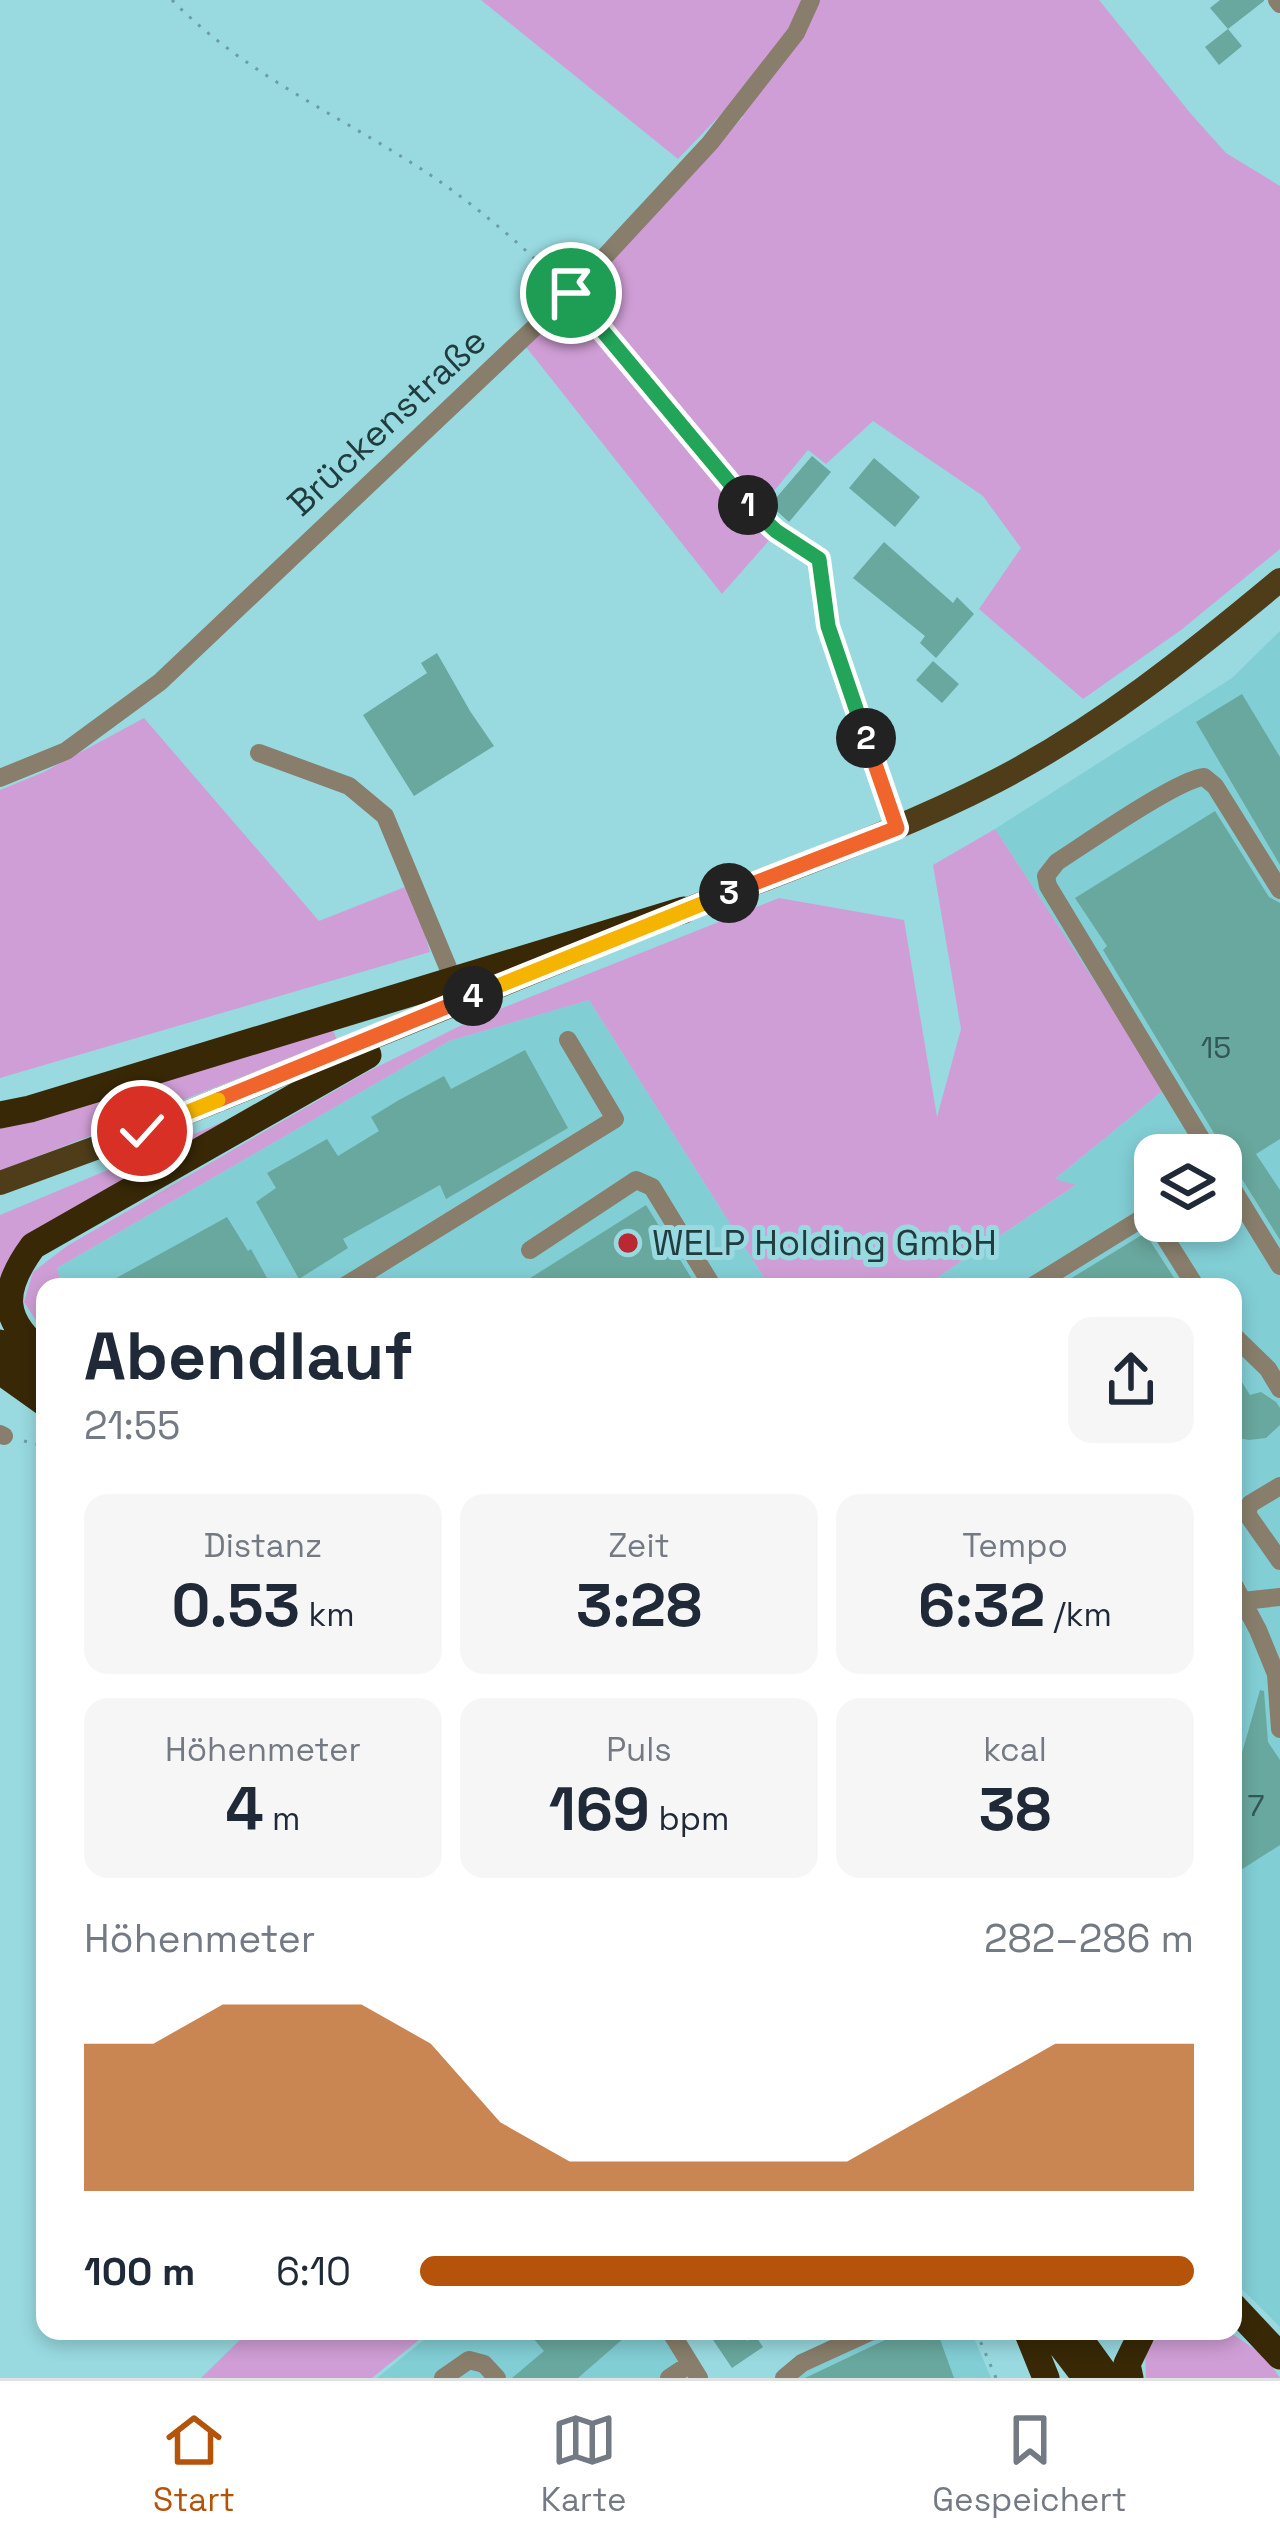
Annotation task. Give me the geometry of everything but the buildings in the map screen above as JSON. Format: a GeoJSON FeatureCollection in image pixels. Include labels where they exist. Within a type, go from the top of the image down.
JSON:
{"type":"FeatureCollection","features":[{"type":"Feature","properties":{"kind":"highway"},"geometry":{"type":"LineString","coordinates":[[0,1115],[684,910]]}},
{"type":"Feature","properties":{"kind":"highway"},"geometry":{"type":"LineString","coordinates":[[36,1348],[11,1319],[6,1292],[16,1266],[33,1246],[368,1055]]}},
{"type":"Feature","properties":{"kind":"highway"},"geometry":{"type":"LineString","coordinates":[[0,1343],[36,1369]]}},
{"type":"Feature","properties":{"kind":"highway"},"geometry":{"type":"LineString","coordinates":[[0,1371],[36,1398]]}},
{"type":"Feature","properties":{"kind":"highway"},"geometry":{"type":"LineString","coordinates":[[0,1390],[36,1402]]}},
{"type":"Feature","properties":{"kind":"highway"},"geometry":{"type":"LineString","coordinates":[[1245,2323],[1280,2356]]}},
{"type":"Feature","properties":{"kind":"highway"},"geometry":{"type":"LineString","coordinates":[[1031,2340],[1046,2378]]}},
{"type":"Feature","properties":{"kind":"highway"},"geometry":{"type":"LineString","coordinates":[[1057,2340],[1086,2378]]}},
{"type":"Feature","properties":{"kind":"highway"},"geometry":{"type":"LineString","coordinates":[[1081,2340],[1108,2378]]}},
{"type":"Feature","properties":{"kind":"highway"},"geometry":{"type":"LineString","coordinates":[[1130,2378],[1127,2364],[1139,2340]]}},
{"type":"Feature","properties":{"kind":"main road"},"geometry":{"type":"LineString","coordinates":[[0,1183],[142,1131],[897,828],[998,780],[1095,724],[1184,661],[1280,580]]}},
{"type":"Feature","properties":{"kind":"main road"},"geometry":{"type":"LineString","coordinates":[[0,1196],[368,1055],[684,910]]}},
{"type":"Feature","properties":{"kind":"street","name":"Brückenstraße"},"geometry":{"type":"LineString","coordinates":[[0,778],[66,751],[160,682],[571,293],[710,143],[796,33],[811,0]]}},
{"type":"Feature","properties":{"kind":"street"},"geometry":{"type":"LineString","coordinates":[[571,293],[739,496],[776,531],[819,559],[828,626],[897,828]]}},
{"type":"Feature","properties":{"kind":"street"},"geometry":{"type":"LineString","coordinates":[[260,753],[349,786],[385,816],[454,982]]}},
{"type":"Feature","properties":{"kind":"street"},"geometry":{"type":"LineString","coordinates":[[1198,1134],[1046,876],[1057,862],[1165,794],[1204,777],[1215,786],[1280,890]]}},
{"type":"Feature","properties":{"kind":"street"},"geometry":{"type":"LineString","coordinates":[[358,1278],[615,1119],[568,1040]]}},
{"type":"Feature","properties":{"kind":"street"},"geometry":{"type":"LineString","coordinates":[[530,1250],[636,1180],[652,1187],[708,1278]]}},
{"type":"Feature","properties":{"kind":"street"},"geometry":{"type":"LineString","coordinates":[[1242,1204],[1280,1266]]}},
{"type":"Feature","properties":{"kind":"street"},"geometry":{"type":"LineString","coordinates":[[1046,1278],[1141,1219],[1157,1225],[1190,1278]]}},
{"type":"Feature","properties":{"kind":"street"},"geometry":{"type":"LineString","coordinates":[[1242,1344],[1280,1388]]}},
{"type":"Feature","properties":{"kind":"street"},"geometry":{"type":"LineString","coordinates":[[1242,1509],[1280,1486]]}},
{"type":"Feature","properties":{"kind":"street"},"geometry":{"type":"LineString","coordinates":[[1242,1511],[1280,1561]]}},
{"type":"Feature","properties":{"kind":"street"},"geometry":{"type":"LineString","coordinates":[[1242,1596],[1280,1597]]}},
{"type":"Feature","properties":{"kind":"street"},"geometry":{"type":"LineString","coordinates":[[1242,1608],[1276,1674],[1280,1729]]}},
{"type":"Feature","properties":{"kind":"street"},"geometry":{"type":"LineString","coordinates":[[669,2378],[694,2371],[675,2340]]}},
{"type":"Feature","properties":{"kind":"street"},"geometry":{"type":"LineString","coordinates":[[784,2378],[802,2363],[852,2340]]}},
{"type":"Feature","properties":{"kind":"street"},"geometry":{"type":"LineString","coordinates":[[443,2378],[470,2360],[484,2365],[497,2378]]}},
{"type":"Feature","properties":{"kind":"path"},"geometry":{"type":"LineString","coordinates":[[172,0],[222,45],[412,163],[500,225],[571,293]]}},
{"type":"Feature","properties":{"kind":"path"},"geometry":{"type":"LineString","coordinates":[[2,1435],[36,1444]]}},
{"type":"Feature","properties":{"kind":"path"},"geometry":{"type":"LineString","coordinates":[[980,2340],[996,2378]]}},
{"type":"Feature","properties":{"kind":"shaded area"},"geometry":{"type":"Polygon","coordinates":[[[481,0],[1099,0],[1226,153],[1280,186],[1280,549],[1181,630],[1083,699],[979,609],[1021,548],[983,496],[873,421],[826,464],[808,450],[759,509],[585,299],[588,285],[743,117],[728,107],[678,159],[481,0]]]}},
{"type":"Feature","properties":{"kind":"shaded area"},"geometry":{"type":"Polygon","coordinates":[[[564,310],[580,313],[773,536],[722,594],[526,347],[564,310]]]}},
{"type":"Feature","properties":{"kind":"shaded area"},"geometry":{"type":"Polygon","coordinates":[[[1280,631],[1280,2327],[1242,2289],[1242,1278],[937,1278],[1075,1186],[1054,1180],[1165,1089],[995,829],[1232,678],[1280,631]]]}},
{"type":"Feature","properties":{"kind":"shaded area"},"geometry":{"type":"Polygon","coordinates":[[[144,718],[319,921],[410,885],[430,952],[0,1078],[0,790],[144,718]]]}},
{"type":"Feature","properties":{"kind":"shaded area"},"geometry":{"type":"Polygon","coordinates":[[[995,829],[1165,1089],[1055,1179],[1076,1185],[936,1278],[764,1278],[589,1000],[449,1041],[57,1268],[60,1278],[36,1278],[36,1320],[24,1302],[33,1272],[67,1246],[367,1072],[472,1020],[779,898],[904,920],[937,1117],[961,1029],[933,865],[995,829]]]}},
{"type":"Feature","properties":{"kind":"shaded area"},"geometry":{"type":"Polygon","coordinates":[[[589,1000],[764,1278],[60,1278],[57,1268],[449,1041],[589,1000]]]}},
{"type":"Feature","properties":{"kind":"shaded area"},"geometry":{"type":"Polygon","coordinates":[[[332,1028],[337,1040],[0,1171],[0,1126],[332,1028]]]}},
{"type":"Feature","properties":{"kind":"shaded area"},"geometry":{"type":"Polygon","coordinates":[[[256,1108],[13,1254],[0,1279],[0,1215],[256,1108]]]}},
{"type":"Feature","properties":{"kind":"shaded area"},"geometry":{"type":"Polygon","coordinates":[[[240,2340],[419,2340],[372,2378],[201,2378],[240,2340]]]}},
{"type":"Feature","properties":{"kind":"shaded area"},"geometry":{"type":"Polygon","coordinates":[[[424,2340],[676,2340],[699,2378],[377,2378],[424,2340]]]}},
{"type":"Feature","properties":{"kind":"shaded area"},"geometry":{"type":"Polygon","coordinates":[[[829,2340],[975,2340],[991,2378],[776,2378],[829,2340]]]}},
{"type":"Feature","properties":{"kind":"shaded area"},"geometry":{"type":"Polygon","coordinates":[[[1155,2340],[1241,2340],[1265,2356],[1280,2378],[1146,2378],[1145,2348],[1155,2340]]]}},
{"type":"Feature","properties":{"kind":"place","name":"WELP Holding GmbH"},"geometry":{"type":"Point","coordinates":[628,1243]}},
{"type":"Feature","properties":{"kind":"route"},"geometry":{"type":"LineString","coordinates":[[142,1131],[897,828],[828,626],[819,559],[776,531],[739,496],[571,293]]}}]}
